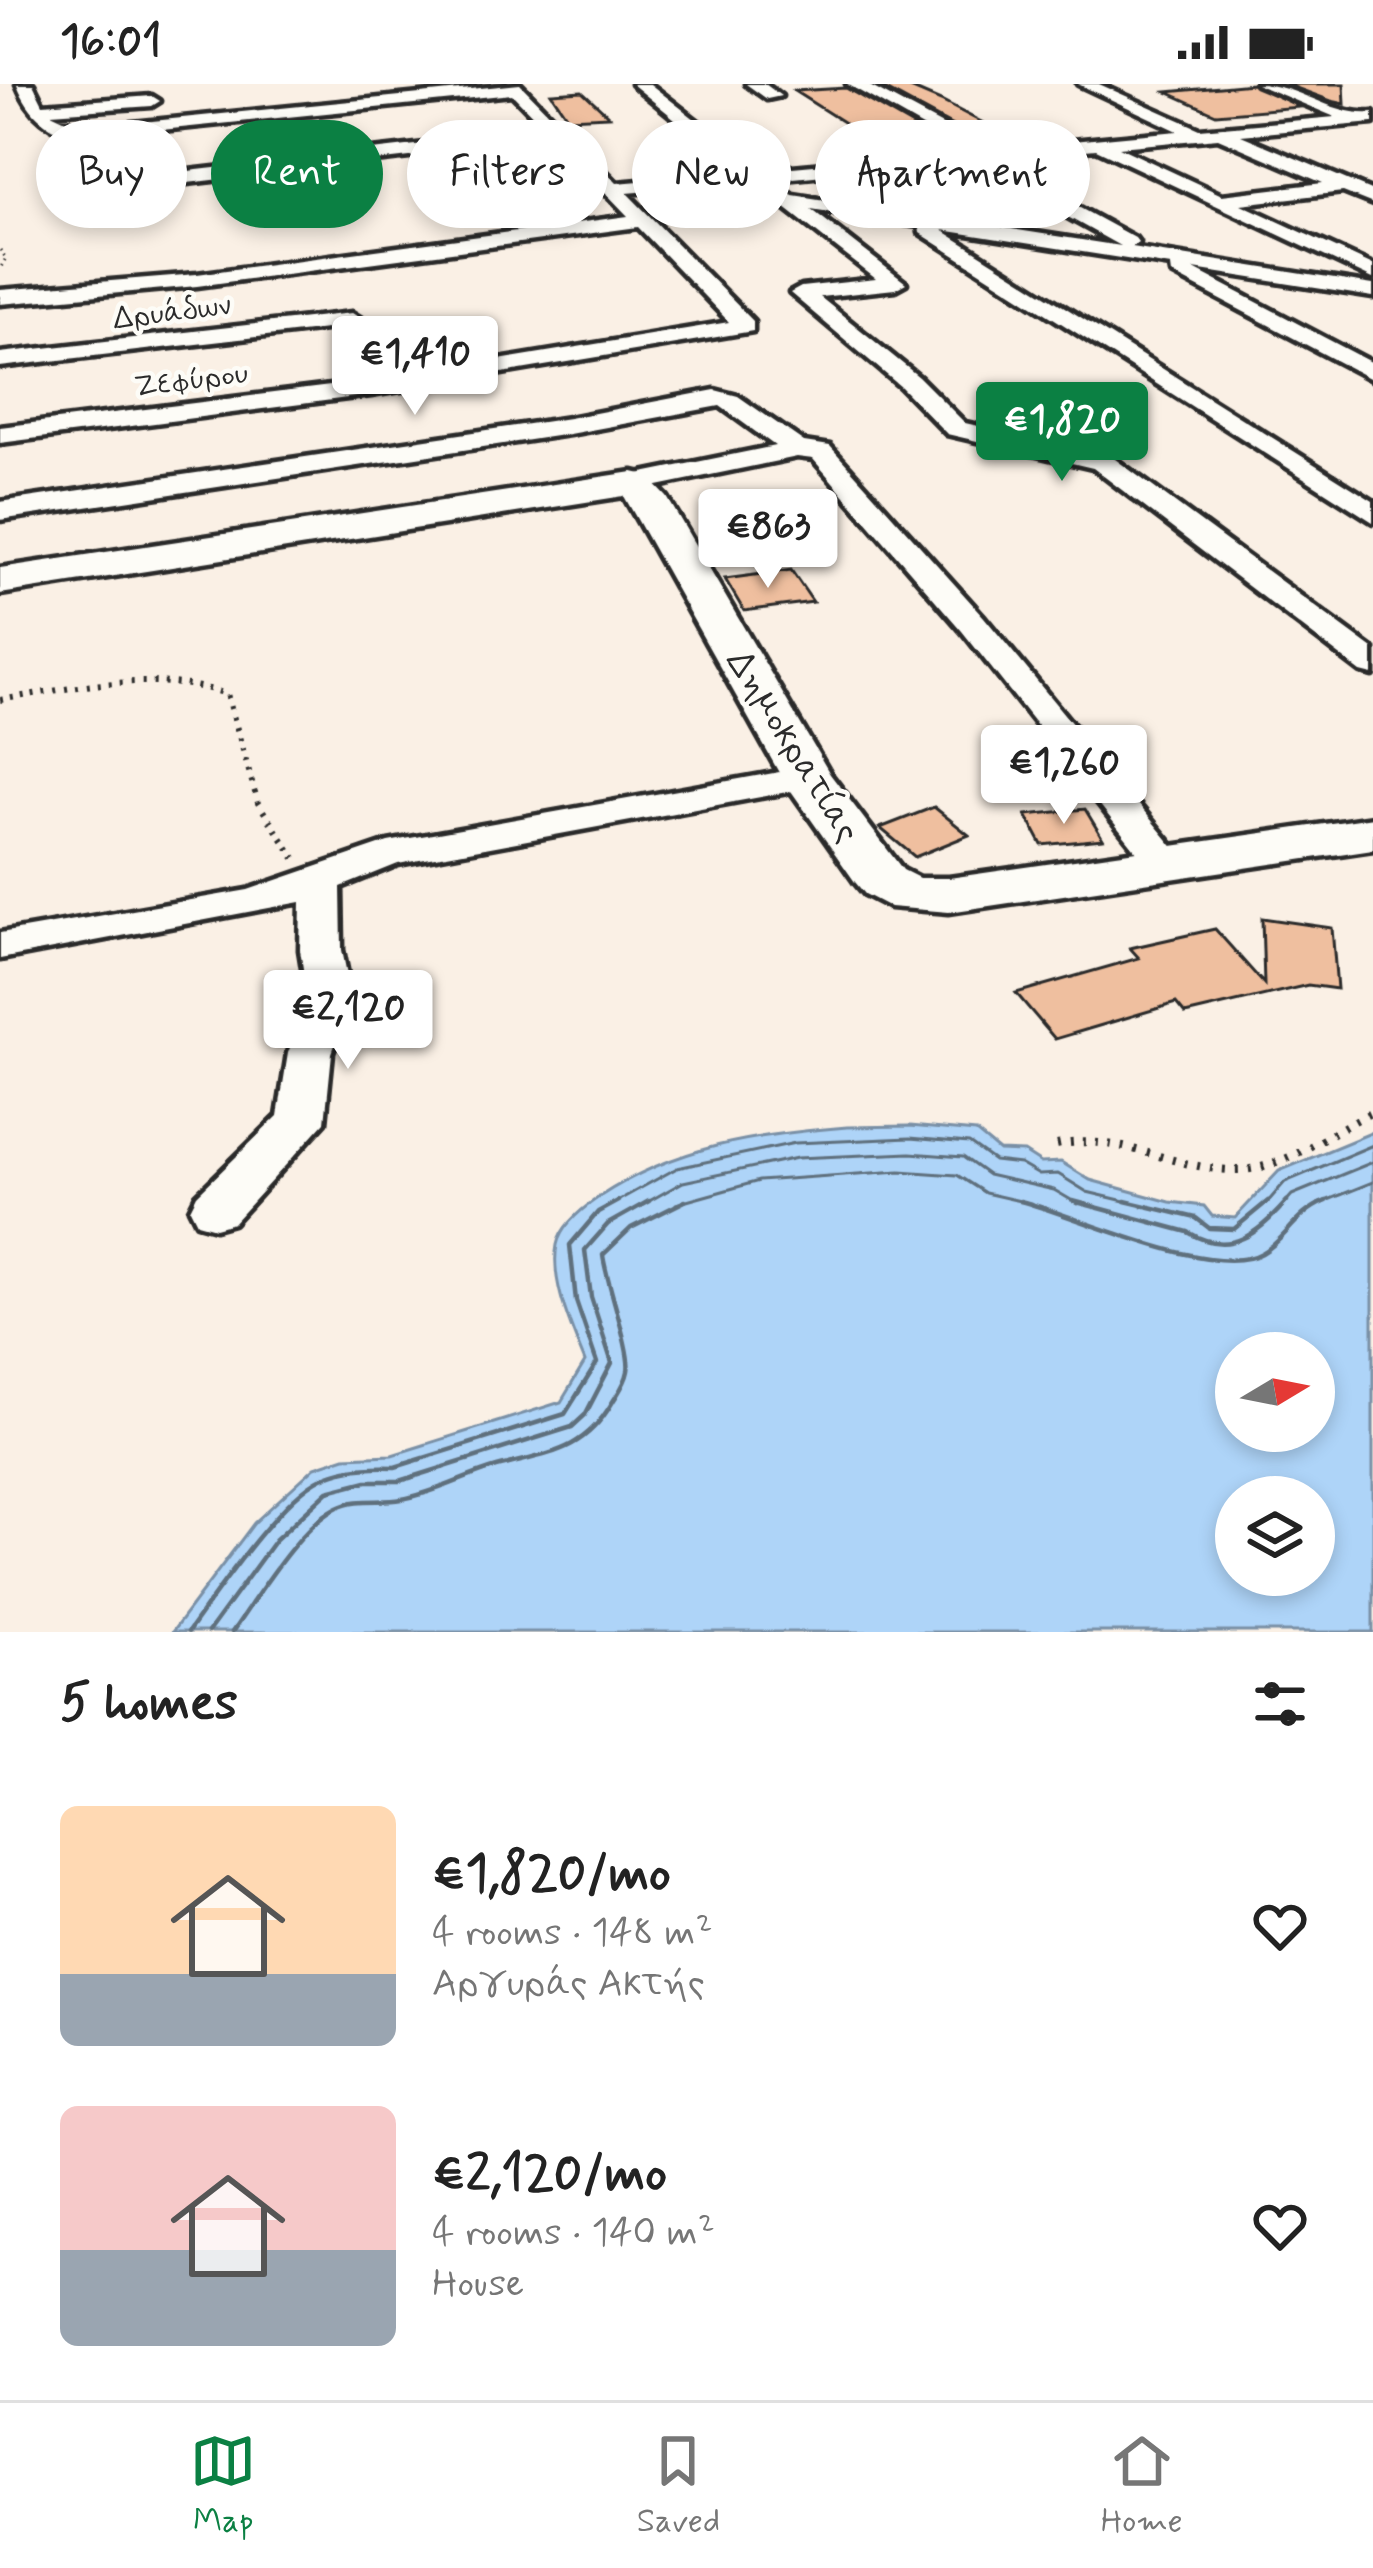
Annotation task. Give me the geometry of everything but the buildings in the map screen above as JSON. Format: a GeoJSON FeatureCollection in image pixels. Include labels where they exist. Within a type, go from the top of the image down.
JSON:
{"type":"FeatureCollection","features":[{"type":"Feature","properties":{"kind":"street"},"geometry":{"type":"LineString","coordinates":[[640,84],[685,120]]}},
{"type":"Feature","properties":{"kind":"street"},"geometry":{"type":"LineString","coordinates":[[754,84],[773,96]]}},
{"type":"Feature","properties":{"kind":"street"},"geometry":{"type":"LineString","coordinates":[[855,84],[917,120]]}},
{"type":"Feature","properties":{"kind":"street"},"geometry":{"type":"LineString","coordinates":[[1086,84],[1199,134]]}},
{"type":"Feature","properties":{"kind":"street"},"geometry":{"type":"LineString","coordinates":[[1264,84],[1365,118]]}},
{"type":"Feature","properties":{"kind":"street"},"geometry":{"type":"LineString","coordinates":[[30,86],[38,109],[62,130],[73,132],[514,87],[546,120]]}},
{"type":"Feature","properties":{"kind":"street"},"geometry":{"type":"LineString","coordinates":[[38,109],[167,100]]}},
{"type":"Feature","properties":{"kind":"street"},"geometry":{"type":"LineString","coordinates":[[1090,145],[1365,118]]}},
{"type":"Feature","properties":{"kind":"street"},"geometry":{"type":"LineString","coordinates":[[1336,121],[1373,135]]}},
{"type":"Feature","properties":{"kind":"street"},"geometry":{"type":"LineString","coordinates":[[1220,132],[1373,198]]}},
{"type":"Feature","properties":{"kind":"street"},"geometry":{"type":"LineString","coordinates":[[1099,144],[1373,273]]}},
{"type":"Feature","properties":{"kind":"street"},"geometry":{"type":"LineString","coordinates":[[187,177],[407,152]]}},
{"type":"Feature","properties":{"kind":"street"},"geometry":{"type":"LineString","coordinates":[[395,167],[407,165]]}},
{"type":"Feature","properties":{"kind":"street"},"geometry":{"type":"LineString","coordinates":[[608,181],[632,207]]}},
{"type":"Feature","properties":{"kind":"street"},"geometry":{"type":"LineString","coordinates":[[1217,201],[1373,183]]}},
{"type":"Feature","properties":{"kind":"street"},"geometry":{"type":"LineString","coordinates":[[616,189],[632,188]]}},
{"type":"Feature","properties":{"kind":"street"},"geometry":{"type":"LineString","coordinates":[[791,203],[895,283],[801,294],[910,382],[956,430],[1102,462],[1373,665]]}},
{"type":"Feature","properties":{"kind":"street"},"geometry":{"type":"LineString","coordinates":[[1090,219],[1373,373]]}},
{"type":"Feature","properties":{"kind":"street"},"geometry":{"type":"LineString","coordinates":[[0,297],[197,280],[632,221]]}},
{"type":"Feature","properties":{"kind":"street","name":"Ζεφύρου"},"geometry":{"type":"LineString","coordinates":[[0,436],[371,388],[746,326],[651,228]]}},
{"type":"Feature","properties":{"kind":"street"},"geometry":{"type":"LineString","coordinates":[[924,228],[1373,513]]}},
{"type":"Feature","properties":{"kind":"street"},"geometry":{"type":"LineString","coordinates":[[952,228],[1373,291]]}},
{"type":"Feature","properties":{"kind":"street","name":"Δρυάδων"},"geometry":{"type":"LineString","coordinates":[[0,360],[352,320]]}},
{"type":"Feature","properties":{"kind":"street"},"geometry":{"type":"LineString","coordinates":[[0,512],[569,426],[715,397],[729,401],[797,449]]}},
{"type":"Feature","properties":{"kind":"street"},"geometry":{"type":"LineString","coordinates":[[0,581],[633,483],[797,449],[821,452],[1075,746],[1167,864]]}},
{"type":"Feature","properties":{"kind":"street","name":"Δημοκρατίας"},"geometry":{"type":"LineString","coordinates":[[633,483],[660,518],[807,778],[884,882],[910,896],[949,895],[1373,832]]}},
{"type":"Feature","properties":{"kind":"street"},"geometry":{"type":"LineString","coordinates":[[0,946],[248,903],[388,854],[807,778]]}},
{"type":"Feature","properties":{"kind":"street"},"geometry":{"type":"LineString","coordinates":[[215,1209],[301,1122],[310,1053],[330,999],[321,950],[322,878]]}},
{"type":"Feature","properties":{"kind":"path"},"geometry":{"type":"LineString","coordinates":[[0,250],[6,258],[0,268]]}},
{"type":"Feature","properties":{"kind":"path"},"geometry":{"type":"LineString","coordinates":[[0,700],[168,681],[204,685],[227,694],[256,805],[270,831],[322,878]]}},
{"type":"Feature","properties":{"kind":"path"},"geometry":{"type":"LineString","coordinates":[[1057,1145],[1069,1141],[1110,1144],[1240,1170],[1277,1162],[1373,1112]]}},
{"type":"Feature","properties":{"kind":"water"},"geometry":{"type":"Polygon","coordinates":[[[847,1127],[976,1132],[999,1151],[1024,1152],[1041,1163],[1061,1162],[1090,1180],[1170,1202],[1204,1206],[1212,1216],[1235,1218],[1279,1171],[1373,1132],[1373,1632],[172,1632],[254,1523],[315,1467],[345,1457],[392,1455],[561,1402],[585,1362],[559,1290],[557,1245],[568,1224],[586,1206],[628,1180],[688,1154],[749,1139],[847,1127]]]}}]}
